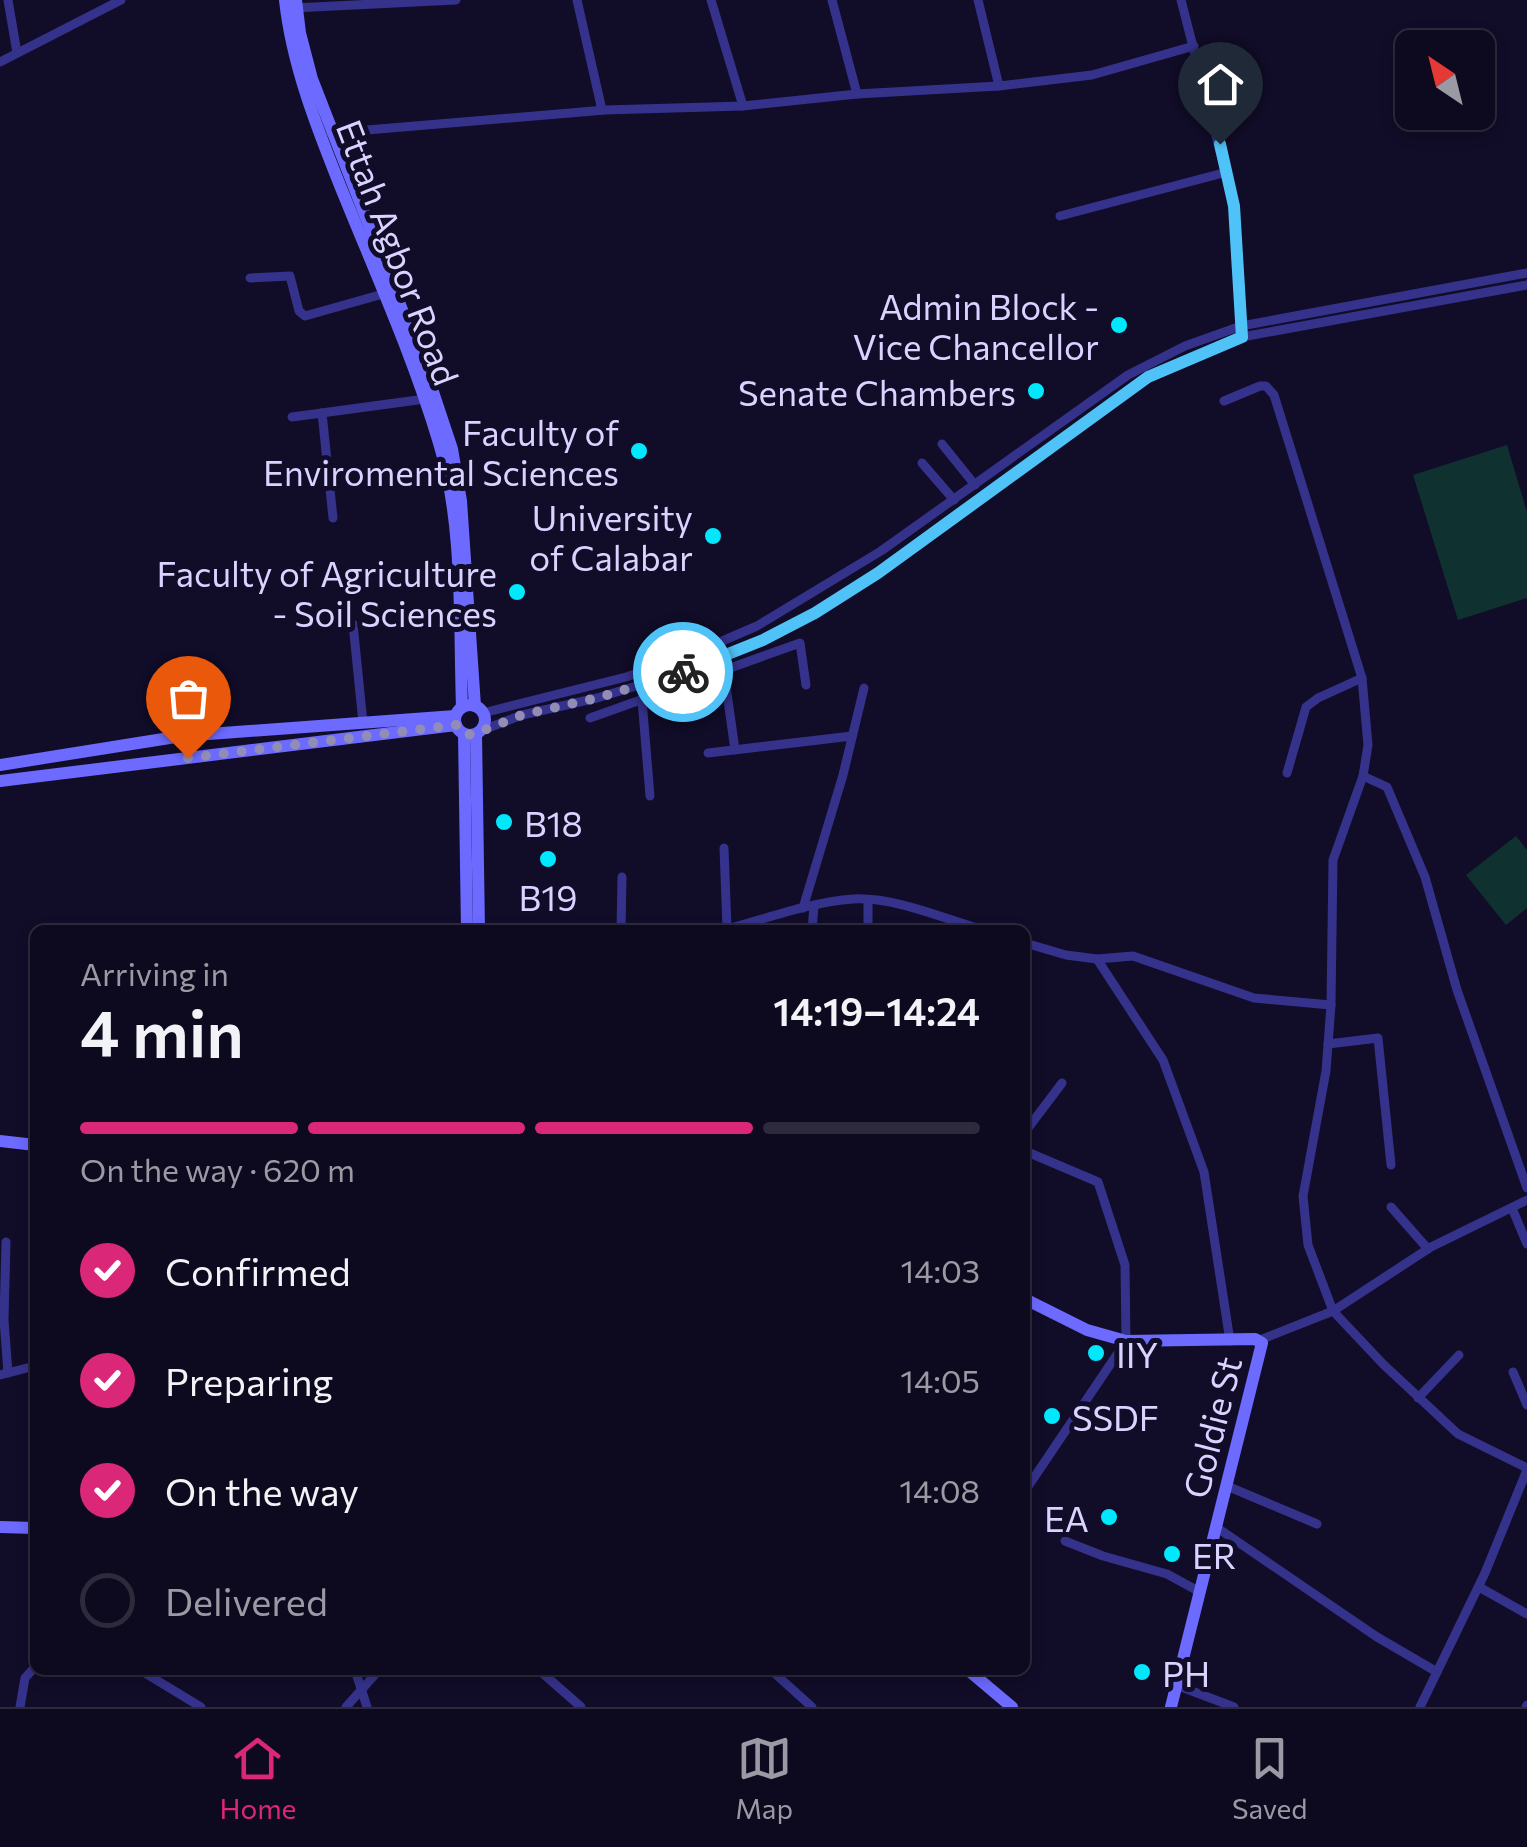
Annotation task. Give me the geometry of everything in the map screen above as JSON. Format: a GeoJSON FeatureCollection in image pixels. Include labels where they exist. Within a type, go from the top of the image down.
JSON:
{"type":"FeatureCollection","features":[{"type":"Feature","properties":{"kind":"main road","name":"Ettah Agbor Road"},"geometry":{"type":"LineString","coordinates":[[291,4],[331,134],[427,374],[452,449],[461,501],[469,721]]}},
{"type":"Feature","properties":{"kind":"main road","name":"Ettah Agbor Road"},"geometry":{"type":"LineString","coordinates":[[291,4],[291,41],[305,90],[440,446],[450,497],[469,721]]}},
{"type":"Feature","properties":{"kind":"main road"},"geometry":{"type":"LineString","coordinates":[[0,765],[182,736],[364,723],[469,721]]}},
{"type":"Feature","properties":{"kind":"main road"},"geometry":{"type":"LineString","coordinates":[[0,781],[469,721]]}},
{"type":"Feature","properties":{"kind":"main road"},"geometry":{"type":"LineString","coordinates":[[467,925],[469,721]]}},
{"type":"Feature","properties":{"kind":"main road"},"geometry":{"type":"LineString","coordinates":[[469,721],[480,925]]}},
{"type":"Feature","properties":{"kind":"main road"},"geometry":{"type":"LineString","coordinates":[[0,1141],[30,1144]]}},
{"type":"Feature","properties":{"kind":"main road","name":"Goldie St"},"geometry":{"type":"LineString","coordinates":[[1030,1302],[1087,1330],[1126,1341],[1260,1340],[1261,1350],[1171,1707]]}},
{"type":"Feature","properties":{"kind":"main road"},"geometry":{"type":"LineString","coordinates":[[0,1528],[30,1528]]}},
{"type":"Feature","properties":{"kind":"main road"},"geometry":{"type":"LineString","coordinates":[[974,1675],[1012,1707]]}},
{"type":"Feature","properties":{"kind":"street"},"geometry":{"type":"LineString","coordinates":[[8,0],[16,52]]}},
{"type":"Feature","properties":{"kind":"street"},"geometry":{"type":"LineString","coordinates":[[0,62],[121,0]]}},
{"type":"Feature","properties":{"kind":"street"},"geometry":{"type":"LineString","coordinates":[[291,4],[456,0]]}},
{"type":"Feature","properties":{"kind":"street"},"geometry":{"type":"LineString","coordinates":[[577,0],[602,110]]}},
{"type":"Feature","properties":{"kind":"street"},"geometry":{"type":"LineString","coordinates":[[711,0],[743,106]]}},
{"type":"Feature","properties":{"kind":"street"},"geometry":{"type":"LineString","coordinates":[[832,0],[857,94]]}},
{"type":"Feature","properties":{"kind":"street"},"geometry":{"type":"LineString","coordinates":[[978,0],[999,86]]}},
{"type":"Feature","properties":{"kind":"street"},"geometry":{"type":"LineString","coordinates":[[1181,0],[1234,206],[1242,332]]}},
{"type":"Feature","properties":{"kind":"street"},"geometry":{"type":"LineString","coordinates":[[331,134],[602,110],[743,106],[857,94],[999,86],[1092,75],[1194,46]]}},
{"type":"Feature","properties":{"kind":"street"},"geometry":{"type":"LineString","coordinates":[[1060,216],[1227,172]]}},
{"type":"Feature","properties":{"kind":"street"},"geometry":{"type":"LineString","coordinates":[[469,721],[626,677],[731,638],[844,576],[1128,375],[1184,346],[1527,273]]}},
{"type":"Feature","properties":{"kind":"street"},"geometry":{"type":"LineString","coordinates":[[250,278],[291,277],[298,311],[305,316],[383,294]]}},
{"type":"Feature","properties":{"kind":"street"},"geometry":{"type":"LineString","coordinates":[[469,721],[522,715],[597,698],[682,672],[763,640],[878,573],[1148,377],[1242,332],[1527,284]]}},
{"type":"Feature","properties":{"kind":"street"},"geometry":{"type":"LineString","coordinates":[[1224,401],[1260,386],[1271,390],[1362,678],[1368,718],[1363,776],[1333,860],[1332,1005],[1303,1196],[1303,1216],[1315,1268],[1333,1311],[1418,1398],[1468,1440],[1527,1469],[1479,1587],[1420,1707]]}},
{"type":"Feature","properties":{"kind":"street"},"geometry":{"type":"LineString","coordinates":[[292,417],[425,399]]}},
{"type":"Feature","properties":{"kind":"street"},"geometry":{"type":"LineString","coordinates":[[322,413],[333,518]]}},
{"type":"Feature","properties":{"kind":"street"},"geometry":{"type":"LineString","coordinates":[[942,444],[975,485]]}},
{"type":"Feature","properties":{"kind":"street"},"geometry":{"type":"LineString","coordinates":[[922,463],[954,500]]}},
{"type":"Feature","properties":{"kind":"street"},"geometry":{"type":"LineString","coordinates":[[353,624],[364,723]]}},
{"type":"Feature","properties":{"kind":"street"},"geometry":{"type":"LineString","coordinates":[[590,718],[801,642],[806,684]]}},
{"type":"Feature","properties":{"kind":"street"},"geometry":{"type":"LineString","coordinates":[[724,672],[735,750]]}},
{"type":"Feature","properties":{"kind":"street"},"geometry":{"type":"LineString","coordinates":[[1287,773],[1306,707],[1362,678]]}},
{"type":"Feature","properties":{"kind":"street"},"geometry":{"type":"LineString","coordinates":[[811,925],[808,907],[864,688]]}},
{"type":"Feature","properties":{"kind":"street"},"geometry":{"type":"LineString","coordinates":[[642,700],[650,796]]}},
{"type":"Feature","properties":{"kind":"street"},"geometry":{"type":"LineString","coordinates":[[708,753],[852,736]]}},
{"type":"Feature","properties":{"kind":"street"},"geometry":{"type":"LineString","coordinates":[[1363,776],[1386,788],[1416,853],[1458,990],[1527,1188]]}},
{"type":"Feature","properties":{"kind":"street"},"geometry":{"type":"LineString","coordinates":[[724,848],[726,925]]}},
{"type":"Feature","properties":{"kind":"street"},"geometry":{"type":"LineString","coordinates":[[621,925],[622,877]]}},
{"type":"Feature","properties":{"kind":"street"},"geometry":{"type":"LineString","coordinates":[[868,900],[868,925]]}},
{"type":"Feature","properties":{"kind":"street"},"geometry":{"type":"LineString","coordinates":[[744,925],[808,907],[868,900],[965,925]]}},
{"type":"Feature","properties":{"kind":"street"},"geometry":{"type":"LineString","coordinates":[[1030,944],[1097,959],[1134,956],[1254,998],[1332,1005]]}},
{"type":"Feature","properties":{"kind":"street"},"geometry":{"type":"LineString","coordinates":[[1097,959],[1163,1060],[1197,1145],[1230,1341]]}},
{"type":"Feature","properties":{"kind":"street"},"geometry":{"type":"LineString","coordinates":[[1328,1044],[1378,1038],[1391,1165]]}},
{"type":"Feature","properties":{"kind":"street"},"geometry":{"type":"LineString","coordinates":[[1030,1125],[1062,1083]]}},
{"type":"Feature","properties":{"kind":"street"},"geometry":{"type":"LineString","coordinates":[[1030,1154],[1098,1182],[1125,1265],[1126,1341],[1030,1484]]}},
{"type":"Feature","properties":{"kind":"street"},"geometry":{"type":"LineString","coordinates":[[1260,1340],[1333,1311],[1428,1249],[1527,1200]]}},
{"type":"Feature","properties":{"kind":"street"},"geometry":{"type":"LineString","coordinates":[[1392,1207],[1428,1249]]}},
{"type":"Feature","properties":{"kind":"street"},"geometry":{"type":"LineString","coordinates":[[1512,1208],[1527,1244]]}},
{"type":"Feature","properties":{"kind":"street"},"geometry":{"type":"LineString","coordinates":[[6,1242],[4,1374],[30,1367]]}},
{"type":"Feature","properties":{"kind":"street"},"geometry":{"type":"LineString","coordinates":[[1418,1398],[1459,1355]]}},
{"type":"Feature","properties":{"kind":"street"},"geometry":{"type":"LineString","coordinates":[[1513,1372],[1527,1405]]}},
{"type":"Feature","properties":{"kind":"street"},"geometry":{"type":"LineString","coordinates":[[1227,1486],[1318,1524]]}},
{"type":"Feature","properties":{"kind":"street"},"geometry":{"type":"LineString","coordinates":[[1216,1527],[1377,1637],[1437,1672]]}},
{"type":"Feature","properties":{"kind":"street"},"geometry":{"type":"LineString","coordinates":[[1065,1541],[1166,1574],[1200,1592]]}},
{"type":"Feature","properties":{"kind":"street"},"geometry":{"type":"LineString","coordinates":[[1479,1587],[1527,1614]]}},
{"type":"Feature","properties":{"kind":"street"},"geometry":{"type":"LineString","coordinates":[[20,1707],[25,1678],[30,1672]]}},
{"type":"Feature","properties":{"kind":"street"},"geometry":{"type":"LineString","coordinates":[[148,1675],[201,1707]]}},
{"type":"Feature","properties":{"kind":"street"},"geometry":{"type":"LineString","coordinates":[[356,1675],[367,1707]]}},
{"type":"Feature","properties":{"kind":"street"},"geometry":{"type":"LineString","coordinates":[[346,1707],[374,1675]]}},
{"type":"Feature","properties":{"kind":"street"},"geometry":{"type":"LineString","coordinates":[[545,1675],[581,1707]]}},
{"type":"Feature","properties":{"kind":"street"},"geometry":{"type":"LineString","coordinates":[[777,1675],[812,1707]]}},
{"type":"Feature","properties":{"kind":"street"},"geometry":{"type":"LineString","coordinates":[[1176,1686],[1234,1707]]}},
{"type":"Feature","properties":{"kind":"green space"},"geometry":{"type":"Polygon","coordinates":[[[1507,445],[1527,512],[1527,598],[1458,620],[1413,475],[1507,445]]]}},
{"type":"Feature","properties":{"kind":"green space"},"geometry":{"type":"Polygon","coordinates":[[[1516,836],[1527,850],[1527,908],[1506,925],[1466,875],[1516,836]]]}},
{"type":"Feature","properties":{"kind":"way so far"},"geometry":{"type":"LineString","coordinates":[[188,758],[456,725],[460,732],[472,735],[522,715],[683,672]]}},
{"type":"Feature","properties":{"kind":"place","name":"Admin Block - Vice Chancellor"},"geometry":{"type":"Point","coordinates":[1119,325]}},
{"type":"Feature","properties":{"kind":"place","name":"Senate Chambers"},"geometry":{"type":"Point","coordinates":[1036,391]}},
{"type":"Feature","properties":{"kind":"place","name":"Faculty of Enviromental Sciences"},"geometry":{"type":"Point","coordinates":[639,451]}},
{"type":"Feature","properties":{"kind":"place","name":"University of Calabar"},"geometry":{"type":"Point","coordinates":[713,536]}},
{"type":"Feature","properties":{"kind":"place","name":"Faculty of Agriculture - Soil Sciences"},"geometry":{"type":"Point","coordinates":[517,592]}},
{"type":"Feature","properties":{"kind":"place","name":"B18"},"geometry":{"type":"Point","coordinates":[504,822]}},
{"type":"Feature","properties":{"kind":"place","name":"B19"},"geometry":{"type":"Point","coordinates":[548,859]}},
{"type":"Feature","properties":{"kind":"place","name":"IIY"},"geometry":{"type":"Point","coordinates":[1096,1353]}},
{"type":"Feature","properties":{"kind":"place","name":"SSDF"},"geometry":{"type":"Point","coordinates":[1052,1416]}},
{"type":"Feature","properties":{"kind":"place","name":"EA"},"geometry":{"type":"Point","coordinates":[1109,1517]}},
{"type":"Feature","properties":{"kind":"place","name":"ER"},"geometry":{"type":"Point","coordinates":[1172,1554]}},
{"type":"Feature","properties":{"kind":"place","name":"PH"},"geometry":{"type":"Point","coordinates":[1142,1672]}},
{"type":"Feature","properties":{"kind":"route"},"geometry":{"type":"LineString","coordinates":[[683,672],[739,651],[815,613],[878,573],[1148,377],[1242,337],[1234,206],[1220,144]]}}]}
